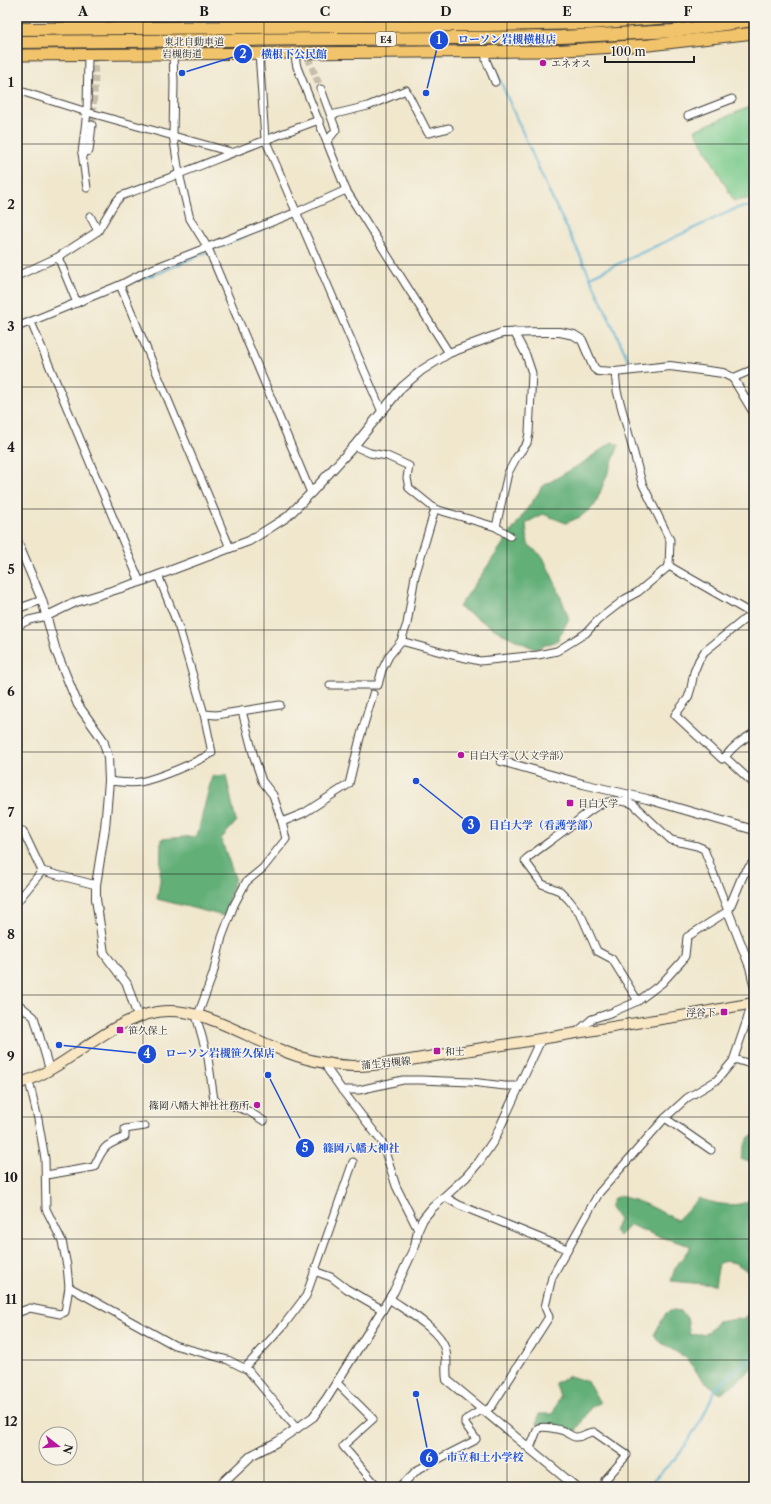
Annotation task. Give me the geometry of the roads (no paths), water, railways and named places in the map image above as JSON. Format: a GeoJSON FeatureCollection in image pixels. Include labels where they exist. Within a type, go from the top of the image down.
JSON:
{"type":"FeatureCollection","features":[{"type":"Feature","properties":{"kind":"highway","name":"東北自動車道"},"geometry":{"type":"LineString","coordinates":[[17,29],[491,25],[590,23],[673,17]]}},
{"type":"Feature","properties":{"kind":"highway","name":"東北自動車道"},"geometry":{"type":"LineString","coordinates":[[17,42],[546,37],[613,35],[722,26],[754,20]]}},
{"type":"Feature","properties":{"kind":"highway","name":"岩槻街道"},"geometry":{"type":"LineString","coordinates":[[17,55],[549,51],[649,45],[754,33]]}},
{"type":"Feature","properties":{"kind":"main road","name":"蒲生岩槻線"},"geometry":{"type":"LineString","coordinates":[[17,1084],[29,1081],[50,1071],[119,1025],[138,1017],[157,1012],[198,1015],[283,1051],[325,1063],[352,1066],[383,1064],[752,1004]]}},
{"type":"Feature","properties":{"kind":"street"},"geometry":{"type":"LineString","coordinates":[[294,52],[298,67],[328,140],[346,190],[449,353]]}},
{"type":"Feature","properties":{"kind":"street"},"geometry":{"type":"LineString","coordinates":[[486,52],[486,60],[495,82]]}},
{"type":"Feature","properties":{"kind":"street"},"geometry":{"type":"LineString","coordinates":[[259,53],[265,139],[382,412]]}},
{"type":"Feature","properties":{"kind":"street"},"geometry":{"type":"LineString","coordinates":[[87,188],[82,153],[87,112],[88,54]]}},
{"type":"Feature","properties":{"kind":"street"},"geometry":{"type":"LineString","coordinates":[[172,54],[174,82],[173,135],[179,173],[190,219],[208,248],[311,493]]}},
{"type":"Feature","properties":{"kind":"street"},"geometry":{"type":"LineString","coordinates":[[321,89],[336,130],[328,140]]}},
{"type":"Feature","properties":{"kind":"street"},"geometry":{"type":"LineString","coordinates":[[17,90],[87,112],[231,152]]}},
{"type":"Feature","properties":{"kind":"street"},"geometry":{"type":"LineString","coordinates":[[331,115],[368,106],[406,90],[428,133],[449,128]]}},
{"type":"Feature","properties":{"kind":"street"},"geometry":{"type":"LineString","coordinates":[[688,116],[732,98]]}},
{"type":"Feature","properties":{"kind":"street"},"geometry":{"type":"LineString","coordinates":[[17,276],[58,257],[98,231],[114,204],[121,196],[208,163],[231,152],[319,120]]}},
{"type":"Feature","properties":{"kind":"street"},"geometry":{"type":"LineString","coordinates":[[82,153],[89,151],[92,125]]}},
{"type":"Feature","properties":{"kind":"street"},"geometry":{"type":"LineString","coordinates":[[17,328],[120,285],[147,271],[297,212],[346,190]]}},
{"type":"Feature","properties":{"kind":"street"},"geometry":{"type":"LineString","coordinates":[[90,216],[98,231]]}},
{"type":"Feature","properties":{"kind":"street"},"geometry":{"type":"LineString","coordinates":[[58,257],[78,303]]}},
{"type":"Feature","properties":{"kind":"street"},"geometry":{"type":"LineString","coordinates":[[120,285],[230,548]]}},
{"type":"Feature","properties":{"kind":"street"},"geometry":{"type":"LineString","coordinates":[[31,322],[140,582]]}},
{"type":"Feature","properties":{"kind":"street"},"geometry":{"type":"LineString","coordinates":[[496,527],[508,473],[516,458],[527,443],[529,433],[532,373],[526,355],[514,332]]}},
{"type":"Feature","properties":{"kind":"street"},"geometry":{"type":"LineString","coordinates":[[17,626],[30,620],[47,616],[76,602],[140,582],[230,548],[249,540],[287,517],[354,446],[402,387],[422,370],[449,353],[496,335],[514,332],[560,332],[574,336],[582,340],[594,368],[598,371],[615,372],[670,366],[723,373],[733,378],[754,413]]}},
{"type":"Feature","properties":{"kind":"street"},"geometry":{"type":"LineString","coordinates":[[733,378],[754,370]]}},
{"type":"Feature","properties":{"kind":"street"},"geometry":{"type":"LineString","coordinates":[[401,641],[480,661],[538,655],[557,651],[586,633],[598,620],[625,599],[638,592],[669,566],[670,540],[642,483],[617,391],[615,372]]}},
{"type":"Feature","properties":{"kind":"street"},"geometry":{"type":"LineString","coordinates":[[354,446],[370,453],[387,456],[409,466],[407,478],[409,488],[435,509],[496,527],[510,536]]}},
{"type":"Feature","properties":{"kind":"street"},"geometry":{"type":"LineString","coordinates":[[330,685],[378,685],[382,670],[389,656],[401,641],[410,611],[415,576],[435,509]]}},
{"type":"Feature","properties":{"kind":"street"},"geometry":{"type":"LineString","coordinates":[[17,541],[42,600],[56,651],[78,705],[103,740],[108,757],[109,781],[103,843],[96,885],[96,899],[104,953],[127,984],[138,1017]]}},
{"type":"Feature","properties":{"kind":"street"},"geometry":{"type":"LineString","coordinates":[[669,566],[752,615],[704,652],[694,672],[688,698],[674,715],[722,760],[742,739],[754,733]]}},
{"type":"Feature","properties":{"kind":"street"},"geometry":{"type":"LineString","coordinates":[[109,781],[129,783],[140,782],[172,771],[212,754],[204,714],[179,628],[158,575]]}},
{"type":"Feature","properties":{"kind":"street"},"geometry":{"type":"LineString","coordinates":[[17,609],[42,600]]}},
{"type":"Feature","properties":{"kind":"street"},"geometry":{"type":"LineString","coordinates":[[282,822],[304,813],[349,784],[360,738],[373,694]]}},
{"type":"Feature","properties":{"kind":"street"},"geometry":{"type":"LineString","coordinates":[[204,714],[242,711],[280,705]]}},
{"type":"Feature","properties":{"kind":"street"},"geometry":{"type":"LineString","coordinates":[[242,711],[262,781],[273,795],[286,839],[263,868],[246,882],[234,905],[222,937],[213,974],[197,1019],[208,1058],[214,1100],[248,1111],[264,1121]]}},
{"type":"Feature","properties":{"kind":"street"},"geometry":{"type":"LineString","coordinates":[[725,757],[754,784]]}},
{"type":"Feature","properties":{"kind":"street"},"geometry":{"type":"LineString","coordinates":[[501,760],[628,798],[754,830]]}},
{"type":"Feature","properties":{"kind":"street"},"geometry":{"type":"LineString","coordinates":[[628,798],[671,840],[704,849],[750,967],[754,985]]}},
{"type":"Feature","properties":{"kind":"street"},"geometry":{"type":"LineString","coordinates":[[628,798],[601,804],[591,809],[572,826],[525,861],[542,884],[560,891],[569,900],[582,917],[597,950],[612,959],[638,1001]]}},
{"type":"Feature","properties":{"kind":"street"},"geometry":{"type":"LineString","coordinates":[[23,831],[42,871]]}},
{"type":"Feature","properties":{"kind":"street"},"geometry":{"type":"LineString","coordinates":[[576,1033],[592,1019],[638,1001],[662,983],[685,956],[687,937],[728,911],[743,875],[754,862]]}},
{"type":"Feature","properties":{"kind":"street"},"geometry":{"type":"LineString","coordinates":[[42,871],[96,885]]}},
{"type":"Feature","properties":{"kind":"street"},"geometry":{"type":"LineString","coordinates":[[17,902],[42,871]]}},
{"type":"Feature","properties":{"kind":"street"},"geometry":{"type":"LineString","coordinates":[[17,1003],[34,1017],[50,1071]]}},
{"type":"Feature","properties":{"kind":"street"},"geometry":{"type":"LineString","coordinates":[[400,1487],[417,1470],[476,1439],[465,1424],[465,1420],[492,1406],[550,1318],[545,1307],[549,1284],[599,1193],[665,1118],[687,1098],[717,1080],[734,1059],[752,1004]]}},
{"type":"Feature","properties":{"kind":"street"},"geometry":{"type":"LineString","coordinates":[[218,1487],[252,1455],[277,1442],[313,1417],[390,1299],[415,1246],[422,1219],[466,1177],[479,1162],[494,1140],[541,1039]]}},
{"type":"Feature","properties":{"kind":"street"},"geometry":{"type":"LineString","coordinates":[[734,1059],[754,1065]]}},
{"type":"Feature","properties":{"kind":"street"},"geometry":{"type":"LineString","coordinates":[[325,1063],[342,1090],[382,1142],[396,1186],[418,1230]]}},
{"type":"Feature","properties":{"kind":"street"},"geometry":{"type":"LineString","coordinates":[[342,1090],[359,1090],[382,1084],[409,1080],[471,1082],[505,1086],[520,1086]]}},
{"type":"Feature","properties":{"kind":"street"},"geometry":{"type":"LineString","coordinates":[[17,1313],[30,1308],[60,1314],[65,1312],[69,1287],[62,1241],[48,1216],[46,1209],[45,1159],[29,1081]]}},
{"type":"Feature","properties":{"kind":"street"},"geometry":{"type":"LineString","coordinates":[[665,1118],[711,1150]]}},
{"type":"Feature","properties":{"kind":"street"},"geometry":{"type":"LineString","coordinates":[[46,1175],[94,1167],[101,1152],[108,1144],[125,1137],[125,1129],[145,1126]]}},
{"type":"Feature","properties":{"kind":"street"},"geometry":{"type":"LineString","coordinates":[[245,1368],[306,1296],[353,1162]]}},
{"type":"Feature","properties":{"kind":"street"},"geometry":{"type":"LineString","coordinates":[[445,1197],[459,1205],[567,1249]]}},
{"type":"Feature","properties":{"kind":"street"},"geometry":{"type":"LineString","coordinates":[[314,1271],[331,1277],[347,1289],[383,1310]]}},
{"type":"Feature","properties":{"kind":"street"},"geometry":{"type":"LineString","coordinates":[[69,1287],[174,1345],[228,1360],[245,1368],[297,1429]]}},
{"type":"Feature","properties":{"kind":"street"},"geometry":{"type":"LineString","coordinates":[[390,1299],[428,1327],[440,1338],[445,1347],[447,1380],[576,1487]]}},
{"type":"Feature","properties":{"kind":"street"},"geometry":{"type":"LineString","coordinates":[[337,1382],[373,1420],[343,1446],[379,1487]]}},
{"type":"Feature","properties":{"kind":"street"},"geometry":{"type":"LineString","coordinates":[[530,1448],[538,1428],[542,1427],[563,1431],[575,1437],[581,1436],[588,1432],[594,1432],[627,1455],[605,1480],[610,1487]]}},
{"type":"Feature","properties":{"kind":"street"},"geometry":{"type":"LineString","coordinates":[[17,1483],[22,1487]]}},
{"type":"Feature","properties":{"kind":"waterway"},"geometry":{"type":"LineString","coordinates":[[491,59],[551,196],[632,368]]}},
{"type":"Feature","properties":{"kind":"waterway"},"geometry":{"type":"LineString","coordinates":[[590,277],[737,208],[754,206]]}},
{"type":"Feature","properties":{"kind":"waterway"},"geometry":{"type":"LineString","coordinates":[[211,250],[263,229]]}},
{"type":"Feature","properties":{"kind":"waterway"},"geometry":{"type":"LineString","coordinates":[[135,281],[159,273],[207,252]]}},
{"type":"Feature","properties":{"kind":"waterway"},"geometry":{"type":"LineString","coordinates":[[650,1487],[654,1479],[678,1456],[702,1419],[716,1388],[754,1355]]}},
{"type":"Feature","properties":{"kind":"tunnel"},"geometry":{"type":"LineString","coordinates":[[92,17],[95,78],[92,125]]}},
{"type":"Feature","properties":{"kind":"tunnel"},"geometry":{"type":"LineString","coordinates":[[300,38],[321,89]]}},
{"type":"Feature","properties":{"kind":"place","name":"エネオス"},"geometry":{"type":"Point","coordinates":[543,63]}},
{"type":"Feature","properties":{"kind":"place","name":"横根下公民館"},"geometry":{"type":"Point","coordinates":[182,73]}},
{"type":"Feature","properties":{"kind":"place","name":"ローソン岩槻横根店"},"geometry":{"type":"Point","coordinates":[426,93]}},
{"type":"Feature","properties":{"kind":"place","name":"目白大学（人文学部）"},"geometry":{"type":"Point","coordinates":[461,755]}},
{"type":"Feature","properties":{"kind":"place","name":"目白大学（看護学部）"},"geometry":{"type":"Point","coordinates":[416,781]}},
{"type":"Feature","properties":{"kind":"place","name":"目白大学"},"geometry":{"type":"Point","coordinates":[570,803]}},
{"type":"Feature","properties":{"kind":"place","name":"浮谷下"},"geometry":{"type":"Point","coordinates":[724,1012]}},
{"type":"Feature","properties":{"kind":"place","name":"笹久保上"},"geometry":{"type":"Point","coordinates":[120,1030]}},
{"type":"Feature","properties":{"kind":"place","name":"ローソン岩槻笹久保店"},"geometry":{"type":"Point","coordinates":[59,1045]}},
{"type":"Feature","properties":{"kind":"place","name":"和土"},"geometry":{"type":"Point","coordinates":[437,1051]}},
{"type":"Feature","properties":{"kind":"place","name":"篠岡八幡大神社"},"geometry":{"type":"Point","coordinates":[268,1075]}},
{"type":"Feature","properties":{"kind":"place","name":"篠岡八幡大神社社務所"},"geometry":{"type":"Point","coordinates":[257,1105]}},
{"type":"Feature","properties":{"kind":"place","name":"市立和土小学校"},"geometry":{"type":"Point","coordinates":[416,1394]}}]}
